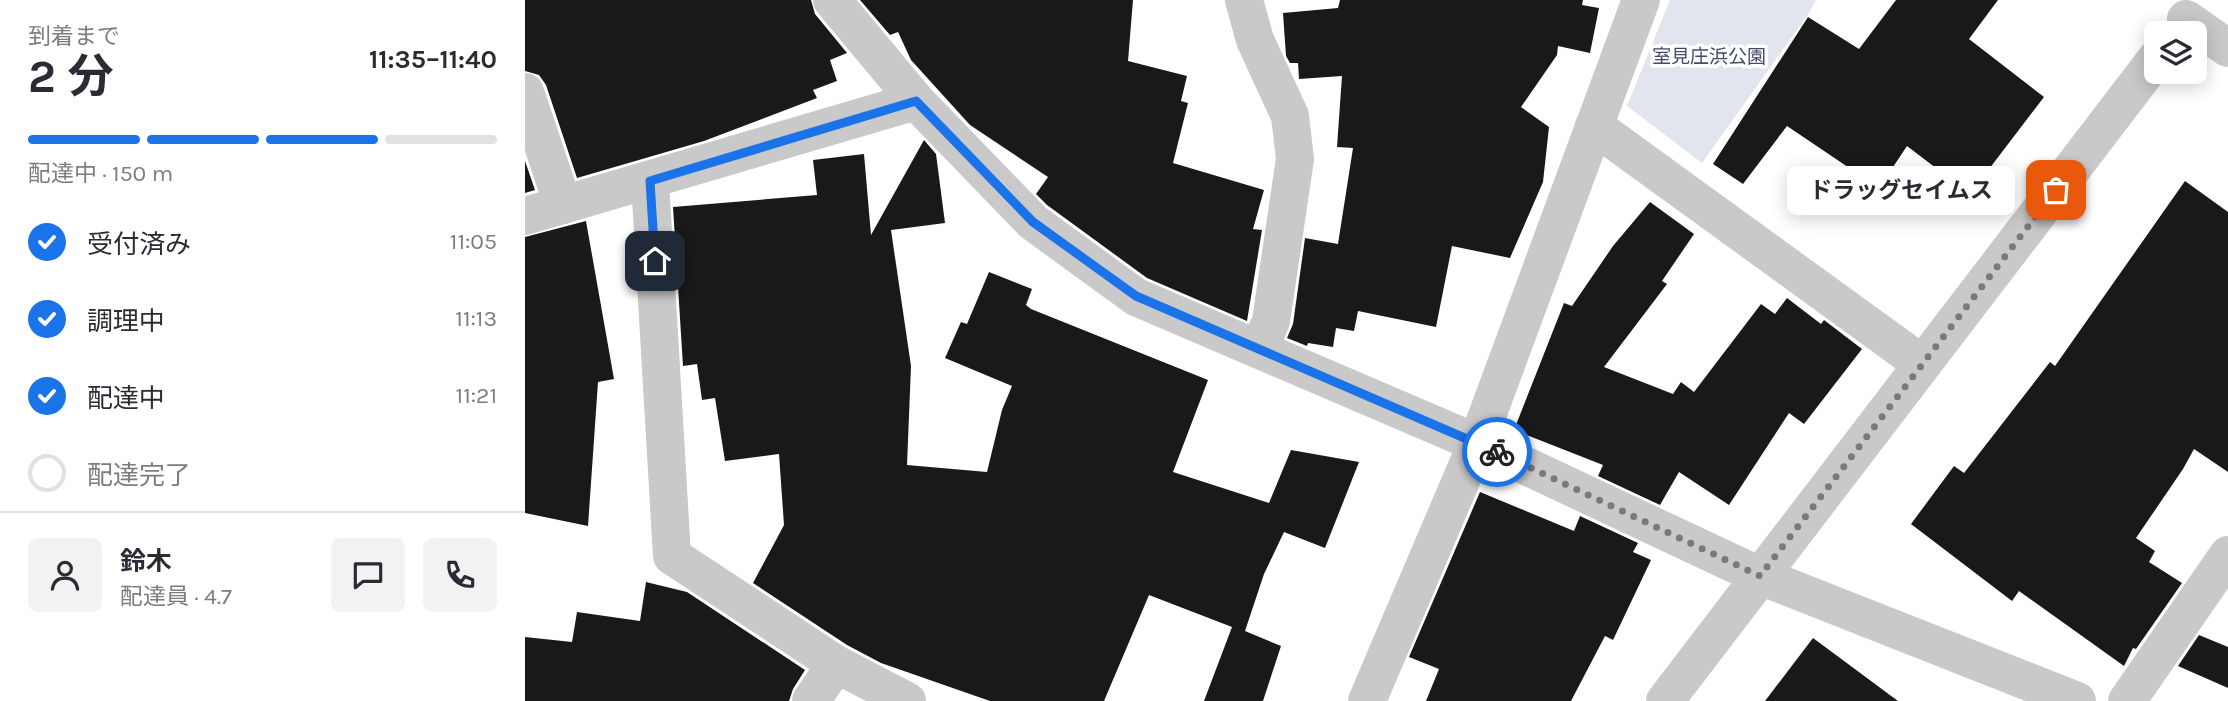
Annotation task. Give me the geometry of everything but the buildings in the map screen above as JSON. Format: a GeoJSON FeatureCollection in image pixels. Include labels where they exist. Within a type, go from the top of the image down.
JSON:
{"type":"FeatureCollection","features":[{"type":"Feature","properties":{"kind":"street"},"geometry":{"type":"LineString","coordinates":[[832,0],[916,101],[1033,222],[1136,296],[1477,443],[1760,576],[2077,701]]}},
{"type":"Feature","properties":{"kind":"street"},"geometry":{"type":"LineString","coordinates":[[1244,0],[1255,40],[1290,116],[1295,159],[1271,321],[1259,349]]}},
{"type":"Feature","properties":{"kind":"street"},"geometry":{"type":"LineString","coordinates":[[1367,701],[1477,443],[1641,0]]}},
{"type":"Feature","properties":{"kind":"street"},"geometry":{"type":"LineString","coordinates":[[2189,12],[2228,48]]}},
{"type":"Feature","properties":{"kind":"street"},"geometry":{"type":"LineString","coordinates":[[1665,701],[2144,75]]}},
{"type":"Feature","properties":{"kind":"street"},"geometry":{"type":"LineString","coordinates":[[525,92],[563,205]]}},
{"type":"Feature","properties":{"kind":"street"},"geometry":{"type":"LineString","coordinates":[[525,216],[916,101]]}},
{"type":"Feature","properties":{"kind":"street"},"geometry":{"type":"LineString","coordinates":[[1594,126],[1922,364]]}},
{"type":"Feature","properties":{"kind":"street"},"geometry":{"type":"LineString","coordinates":[[650,181],[672,556],[836,664],[907,701]]}},
{"type":"Feature","properties":{"kind":"street"},"geometry":{"type":"LineString","coordinates":[[2127,701],[2228,555]]}},
{"type":"Feature","properties":{"kind":"street"},"geometry":{"type":"LineString","coordinates":[[811,701],[836,664]]}},
{"type":"Feature","properties":{"kind":"green space","name":"室見庄浜公園"},"geometry":{"type":"Polygon","coordinates":[[[1670,0],[1816,0],[1702,163],[1627,106],[1670,0]]]}},
{"type":"Feature","properties":{"kind":"way so far"},"geometry":{"type":"LineString","coordinates":[[1497,452],[1760,576],[2056,190]]}},
{"type":"Feature","properties":{"kind":"place","name":"ドラッグセイムス"},"geometry":{"type":"Point","coordinates":[2056,190]}},
{"type":"Feature","properties":{"kind":"route"},"geometry":{"type":"LineString","coordinates":[[655,261],[650,181],[916,101],[1033,222],[1136,296],[1497,452]]}}]}
